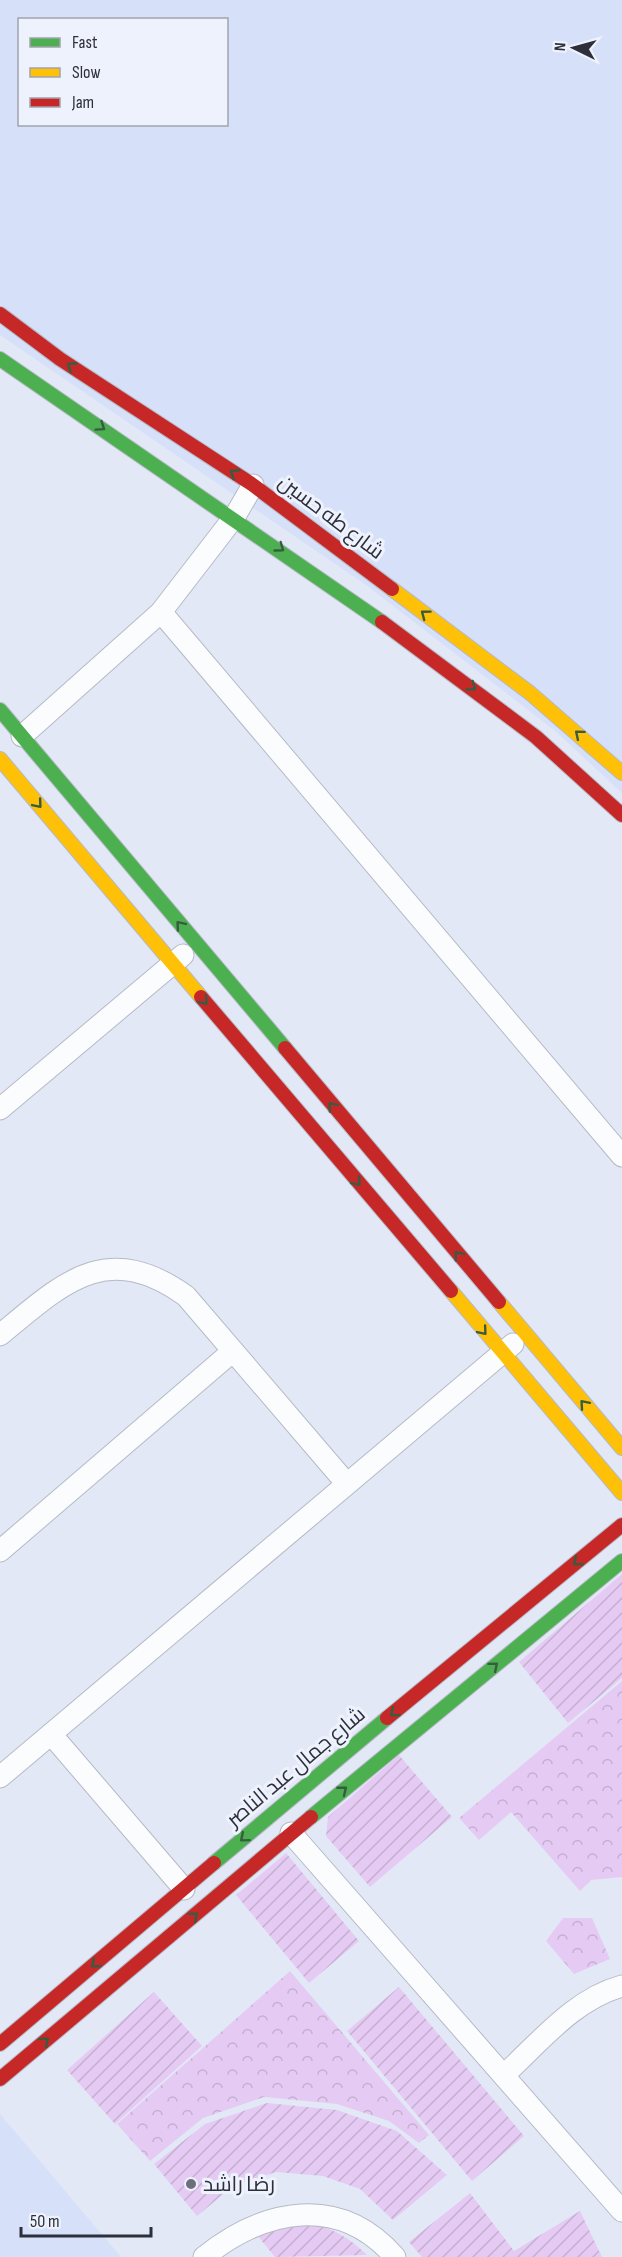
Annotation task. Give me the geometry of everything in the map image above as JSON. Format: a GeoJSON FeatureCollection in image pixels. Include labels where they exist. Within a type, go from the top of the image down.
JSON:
{"type":"FeatureCollection","features":[{"type":"Feature","properties":{"kind":"main road","name":"شارع طه حسين"},"geometry":{"type":"LineString","coordinates":[[0,314],[60,359],[253,485],[530,693],[622,773]]}},
{"type":"Feature","properties":{"kind":"main road"},"geometry":{"type":"LineString","coordinates":[[0,359],[235,516],[512,717],[567,763],[622,815]]}},
{"type":"Feature","properties":{"kind":"main road"},"geometry":{"type":"LineString","coordinates":[[0,710],[622,1448]]}},
{"type":"Feature","properties":{"kind":"main road"},"geometry":{"type":"LineString","coordinates":[[0,759],[622,1493]]}},
{"type":"Feature","properties":{"kind":"main road","name":"شارع جمال عبد الناصر"},"geometry":{"type":"LineString","coordinates":[[0,2044],[450,1666],[622,1525]]}},
{"type":"Feature","properties":{"kind":"main road"},"geometry":{"type":"LineString","coordinates":[[0,2079],[291,1833],[622,1561]]}},
{"type":"Feature","properties":{"kind":"main road"},"geometry":{"type":"LineString","coordinates":[[450,1666],[468,1688]]}},
{"type":"Feature","properties":{"kind":"main road"},"geometry":{"type":"LineString","coordinates":[[419,1692],[436,1714]]}},
{"type":"Feature","properties":{"kind":"street"},"geometry":{"type":"LineString","coordinates":[[22,736],[161,612],[235,516],[253,485]]}},
{"type":"Feature","properties":{"kind":"street"},"geometry":{"type":"LineString","coordinates":[[161,612],[622,1156]]}},
{"type":"Feature","properties":{"kind":"street"},"geometry":{"type":"LineString","coordinates":[[0,1109],[196,945]]}},
{"type":"Feature","properties":{"kind":"street"},"geometry":{"type":"LineString","coordinates":[[0,1335],[59,1286],[79,1276],[102,1271],[124,1270],[147,1274],[168,1283],[186,1296],[347,1484]]}},
{"type":"Feature","properties":{"kind":"street"},"geometry":{"type":"LineString","coordinates":[[0,1778],[524,1334]]}},
{"type":"Feature","properties":{"kind":"street"},"geometry":{"type":"LineString","coordinates":[[0,1551],[233,1351]]}},
{"type":"Feature","properties":{"kind":"street"},"geometry":{"type":"LineString","coordinates":[[51,1734],[184,1889]]}},
{"type":"Feature","properties":{"kind":"street"},"geometry":{"type":"LineString","coordinates":[[291,1833],[622,2211]]}},
{"type":"Feature","properties":{"kind":"street"},"geometry":{"type":"LineString","coordinates":[[504,2075],[571,2012],[598,1995],[622,1986]]}},
{"type":"Feature","properties":{"kind":"street"},"geometry":{"type":"LineString","coordinates":[[204,2257],[254,2226],[269,2220],[302,2214],[318,2214],[349,2222],[376,2238],[395,2257]]}},
{"type":"Feature","properties":{"kind":"shaded area"},"geometry":{"type":"Polygon","coordinates":[[[0,0],[622,0],[622,793],[554,730],[366,585],[0,335],[0,0]]]}},
{"type":"Feature","properties":{"kind":"shaded area"},"geometry":{"type":"Polygon","coordinates":[[[0,2114],[121,2257],[0,2257],[0,2114]]]}},
{"type":"Feature","properties":{"kind":"green space"},"geometry":{"type":"Polygon","coordinates":[[[622,1574],[622,1678],[568,1723],[519,1662],[622,1574]]]}},
{"type":"Feature","properties":{"kind":"green space"},"geometry":{"type":"Polygon","coordinates":[[[622,1681],[622,1877],[591,1880],[580,1891],[511,1812],[479,1840],[459,1818],[622,1681]]]}},
{"type":"Feature","properties":{"kind":"green space"},"geometry":{"type":"Polygon","coordinates":[[[399,1755],[452,1817],[370,1887],[326,1836],[328,1817],[399,1755]]]}},
{"type":"Feature","properties":{"kind":"green space"},"geometry":{"type":"Polygon","coordinates":[[[286,1853],[359,1941],[309,1983],[236,1895],[286,1853]]]}},
{"type":"Feature","properties":{"kind":"green space"},"geometry":{"type":"Polygon","coordinates":[[[563,1918],[592,1918],[610,1959],[574,1974],[546,1941],[563,1918]]]}},
{"type":"Feature","properties":{"kind":"green space"},"geometry":{"type":"Polygon","coordinates":[[[290,1971],[429,2135],[419,2143],[389,2121],[337,2104],[264,2097],[203,2118],[150,2161],[117,2124],[290,1971]]]}},
{"type":"Feature","properties":{"kind":"green space"},"geometry":{"type":"Polygon","coordinates":[[[399,1987],[524,2136],[472,2181],[347,2031],[399,1987]]]}},
{"type":"Feature","properties":{"kind":"green space"},"geometry":{"type":"Polygon","coordinates":[[[154,1992],[202,2046],[115,2124],[67,2070],[154,1992]]]}},
{"type":"Feature","properties":{"kind":"green space"},"geometry":{"type":"Polygon","coordinates":[[[267,2103],[337,2110],[397,2131],[447,2175],[393,2220],[360,2189],[323,2176],[276,2172],[233,2186],[197,2216],[154,2164],[205,2124],[267,2103]]]}},
{"type":"Feature","properties":{"kind":"green space"},"geometry":{"type":"Polygon","coordinates":[[[470,2193],[514,2251],[580,2211],[602,2257],[422,2257],[409,2242],[470,2193]]]}},
{"type":"Feature","properties":{"kind":"green space"},"geometry":{"type":"Polygon","coordinates":[[[282,2218],[338,2233],[367,2255],[275,2257],[257,2235],[282,2218]]]}},
{"type":"Feature","properties":{"kind":"traffic: fast"},"geometry":{"type":"LineString","coordinates":[[0,359],[382,622]]}},
{"type":"Feature","properties":{"kind":"traffic: fast"},"geometry":{"type":"LineString","coordinates":[[0,710],[285,1048]]}},
{"type":"Feature","properties":{"kind":"traffic: fast"},"geometry":{"type":"LineString","coordinates":[[311,1817],[622,1561]]}},
{"type":"Feature","properties":{"kind":"traffic: fast"},"geometry":{"type":"LineString","coordinates":[[214,1863],[387,1718]]}},
{"type":"Feature","properties":{"kind":"traffic: slow"},"geometry":{"type":"LineString","coordinates":[[392,589],[530,693],[622,773]]}},
{"type":"Feature","properties":{"kind":"traffic: slow"},"geometry":{"type":"LineString","coordinates":[[0,759],[201,997]]}},
{"type":"Feature","properties":{"kind":"traffic: slow"},"geometry":{"type":"LineString","coordinates":[[451,1291],[622,1493]]}},
{"type":"Feature","properties":{"kind":"traffic: slow"},"geometry":{"type":"LineString","coordinates":[[499,1302],[622,1448]]}},
{"type":"Feature","properties":{"kind":"traffic: jam"},"geometry":{"type":"LineString","coordinates":[[0,314],[60,359],[253,485],[392,589]]}},
{"type":"Feature","properties":{"kind":"traffic: jam"},"geometry":{"type":"LineString","coordinates":[[382,622],[536,737],[622,815]]}},
{"type":"Feature","properties":{"kind":"traffic: jam"},"geometry":{"type":"LineString","coordinates":[[201,997],[451,1291]]}},
{"type":"Feature","properties":{"kind":"traffic: jam"},"geometry":{"type":"LineString","coordinates":[[285,1048],[499,1302]]}},
{"type":"Feature","properties":{"kind":"traffic: jam"},"geometry":{"type":"LineString","coordinates":[[387,1718],[622,1525]]}},
{"type":"Feature","properties":{"kind":"traffic: jam"},"geometry":{"type":"LineString","coordinates":[[0,2079],[311,1817]]}},
{"type":"Feature","properties":{"kind":"traffic: jam"},"geometry":{"type":"LineString","coordinates":[[0,2044],[214,1863]]}},
{"type":"Feature","properties":{"kind":"place","name":"رضا راشد"},"geometry":{"type":"Point","coordinates":[191,2184]}}]}
